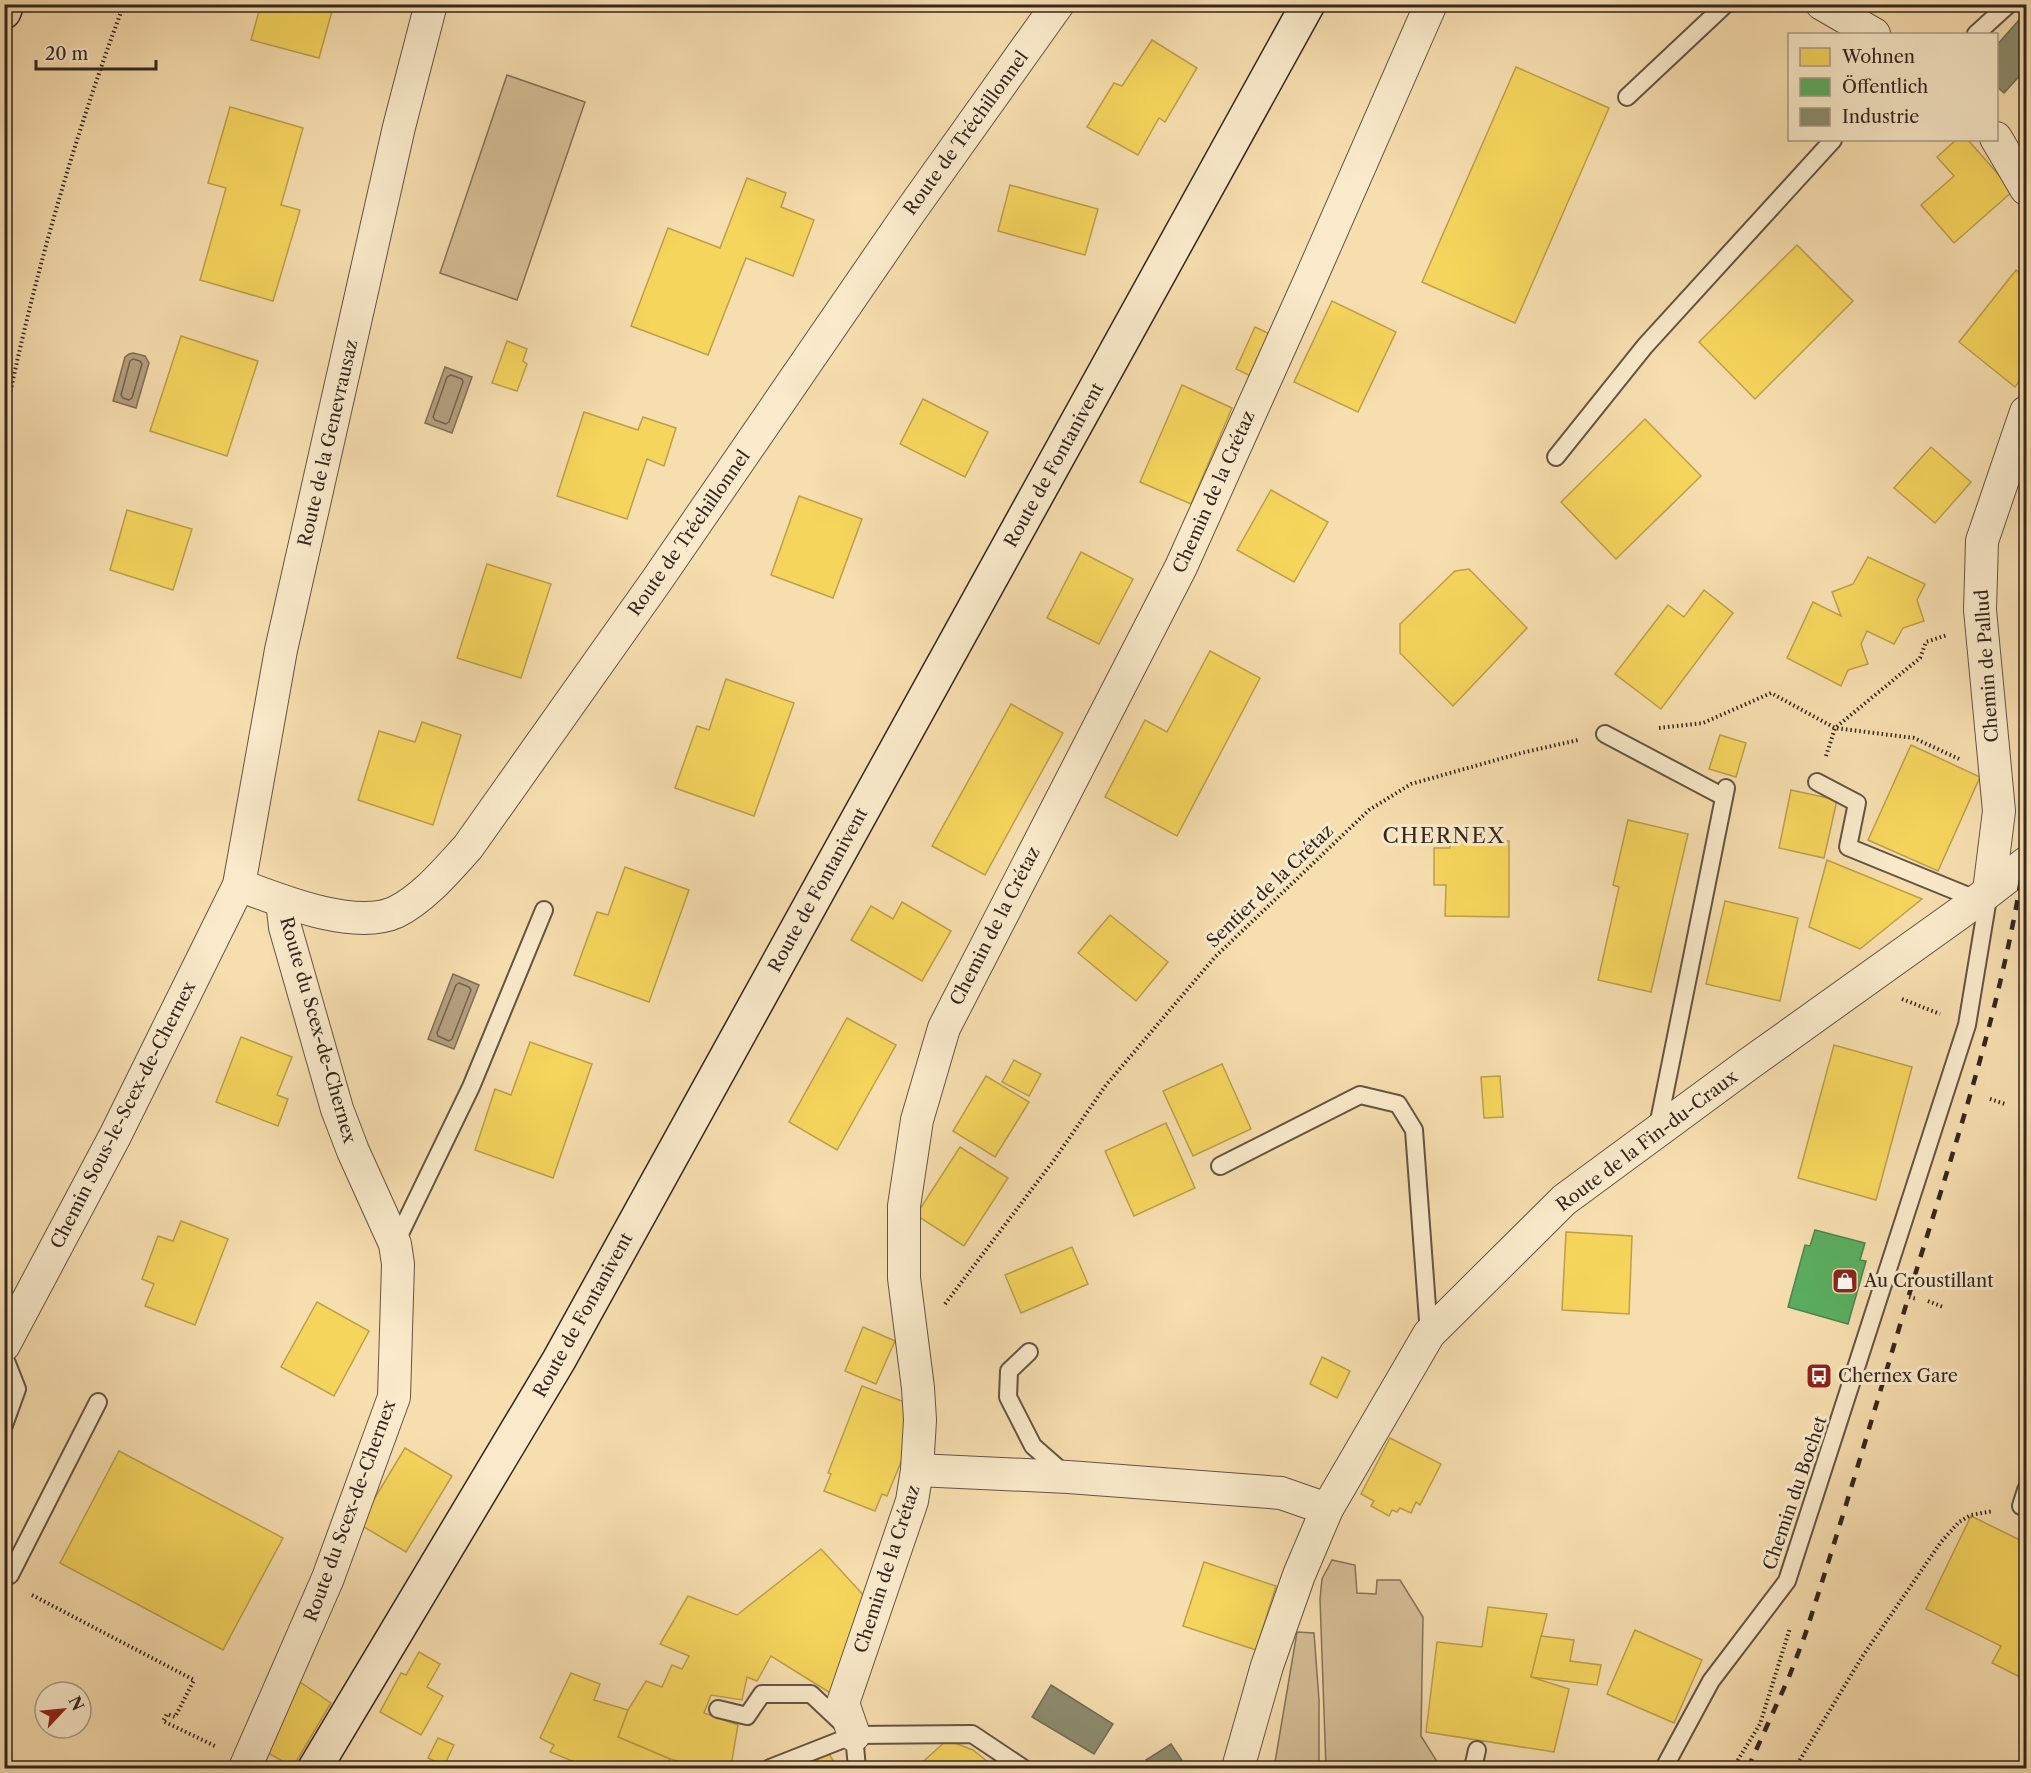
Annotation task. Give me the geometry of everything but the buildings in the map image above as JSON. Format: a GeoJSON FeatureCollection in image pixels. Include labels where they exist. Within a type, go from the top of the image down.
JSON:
{"type":"FeatureCollection","features":[{"type":"Feature","properties":{"kind":"highway"},"geometry":{"type":"LineString","coordinates":[[4,12],[7,4]]}},
{"type":"Feature","properties":{"kind":"street","name":"Route de la Genevrausaz"},"geometry":{"type":"LineString","coordinates":[[239,885],[281,650],[399,127],[431,4]]}},
{"type":"Feature","properties":{"kind":"street","name":"Route de Tréchillonnel"},"geometry":{"type":"LineString","coordinates":[[239,885],[282,902],[338,916],[364,919],[395,912],[434,885],[468,847],[657,580],[907,216],[1058,4]]}},
{"type":"Feature","properties":{"kind":"street","name":"Route de Fontanivent"},"geometry":{"type":"LineString","coordinates":[[315,1768],[559,1360],[1308,4]]}},
{"type":"Feature","properties":{"kind":"street","name":"Chemin de la Crétaz"},"geometry":{"type":"LineString","coordinates":[[854,1735],[843,1703],[912,1501],[917,1470],[920,1420],[904,1278],[904,1206],[917,1120],[944,1028],[1181,567],[1431,4]]}},
{"type":"Feature","properties":{"kind":"street"},"geometry":{"type":"LineString","coordinates":[[1822,4],[1873,33]]}},
{"type":"Feature","properties":{"kind":"street"},"geometry":{"type":"LineString","coordinates":[[1998,141],[2026,189]]}},
{"type":"Feature","properties":{"kind":"street","name":"Chemin de Pallud"},"geometry":{"type":"LineString","coordinates":[[1983,896],[1999,811],[1980,610],[1982,541],[2026,412]]}},
{"type":"Feature","properties":{"kind":"street","name":"Route de la Fin-du-Craux"},"geometry":{"type":"LineString","coordinates":[[1238,1768],[1267,1666],[1299,1575],[1327,1509],[1429,1334],[1564,1200],[2026,863]]}},
{"type":"Feature","properties":{"kind":"street","name":"Chemin Sous-le-Scex-de-Chernex"},"geometry":{"type":"LineString","coordinates":[[4,1345],[115,1136],[239,885]]}},
{"type":"Feature","properties":{"kind":"street","name":"Route du Scex-de-Chernex"},"geometry":{"type":"LineString","coordinates":[[234,1759],[328,1578],[394,1397],[398,1264],[395,1244],[337,1110],[285,927],[282,902]]}},
{"type":"Feature","properties":{"kind":"street"},"geometry":{"type":"LineString","coordinates":[[917,1470],[1068,1477],[1281,1493],[1327,1509]]}},
{"type":"Feature","properties":{"kind":"lane"},"geometry":{"type":"LineString","coordinates":[[1627,97],[1726,4]]}},
{"type":"Feature","properties":{"kind":"lane"},"geometry":{"type":"LineString","coordinates":[[1977,33],[2009,4]]}},
{"type":"Feature","properties":{"kind":"lane"},"geometry":{"type":"LineString","coordinates":[[1556,457],[1645,346],[1832,141]]}},
{"type":"Feature","properties":{"kind":"lane"},"geometry":{"type":"LineString","coordinates":[[1605,734],[1725,792],[1657,1131]]}},
{"type":"Feature","properties":{"kind":"lane"},"geometry":{"type":"LineString","coordinates":[[1817,782],[1857,803],[1848,847],[1983,896]]}},
{"type":"Feature","properties":{"kind":"lane","name":"Chemin du Bochet"},"geometry":{"type":"LineString","coordinates":[[1664,1768],[1711,1681],[1787,1581],[1967,1025],[1983,896]]}},
{"type":"Feature","properties":{"kind":"lane"},"geometry":{"type":"LineString","coordinates":[[395,1244],[471,1087],[544,910]]}},
{"type":"Feature","properties":{"kind":"lane"},"geometry":{"type":"LineString","coordinates":[[1220,1166],[1360,1095],[1398,1104],[1414,1130],[1429,1334]]}},
{"type":"Feature","properties":{"kind":"lane"},"geometry":{"type":"LineString","coordinates":[[1029,1352],[1009,1371],[1008,1397],[1033,1446],[1068,1477]]}},
{"type":"Feature","properties":{"kind":"lane"},"geometry":{"type":"LineString","coordinates":[[4,1356],[17,1389],[4,1425]]}},
{"type":"Feature","properties":{"kind":"lane"},"geometry":{"type":"LineString","coordinates":[[4,1573],[10,1575],[98,1402]]}},
{"type":"Feature","properties":{"kind":"lane"},"geometry":{"type":"LineString","coordinates":[[2021,1506],[2026,1490]]}},
{"type":"Feature","properties":{"kind":"lane"},"geometry":{"type":"LineString","coordinates":[[717,1709],[747,1716],[762,1694],[811,1694],[854,1735],[857,1768]]}},
{"type":"Feature","properties":{"kind":"lane"},"geometry":{"type":"LineString","coordinates":[[770,1768],[854,1735],[972,1734],[1023,1768]]}},
{"type":"Feature","properties":{"kind":"lane"},"geometry":{"type":"LineString","coordinates":[[1473,1768],[1477,1749]]}},
{"type":"Feature","properties":{"kind":"path"},"geometry":{"type":"LineString","coordinates":[[4,422],[38,274],[97,79],[124,4]]}},
{"type":"Feature","properties":{"kind":"path"},"geometry":{"type":"LineString","coordinates":[[1835,728],[1920,658],[1926,642]]}},
{"type":"Feature","properties":{"kind":"path","name":"Sentier de la Crétaz"},"geometry":{"type":"LineString","coordinates":[[941,1310],[1054,1160],[1106,1086],[1207,965],[1369,810],[1411,784],[1521,753],[1605,734],[1703,723],[1771,693],[1835,728]]}},
{"type":"Feature","properties":{"kind":"path"},"geometry":{"type":"LineString","coordinates":[[1835,728],[1914,738],[1995,776]]}},
{"type":"Feature","properties":{"kind":"path"},"geometry":{"type":"LineString","coordinates":[[1990,1099],[2005,1104]]}},
{"type":"Feature","properties":{"kind":"path"},"geometry":{"type":"LineString","coordinates":[[1928,1302],[1943,1307]]}},
{"type":"Feature","properties":{"kind":"path"},"geometry":{"type":"LineString","coordinates":[[1795,1768],[1862,1657],[1941,1542],[1959,1522],[1971,1515],[2021,1506]]}},
{"type":"Feature","properties":{"kind":"path"},"geometry":{"type":"LineString","coordinates":[[31,1594],[194,1680],[176,1717],[167,1714],[163,1721],[234,1759]]}},
{"type":"Feature","properties":{"kind":"path"},"geometry":{"type":"LineString","coordinates":[[1733,1768],[1760,1724],[1790,1627]]}},
{"type":"Feature","properties":{"kind":"shaded area"},"geometry":{"type":"Polygon","coordinates":[[[507,75],[585,102],[517,300],[440,273],[507,75]]]}},
{"type":"Feature","properties":{"kind":"shaded area"},"geometry":{"type":"Polygon","coordinates":[[[1332,1560],[1355,1565],[1357,1593],[1376,1594],[1377,1580],[1400,1580],[1423,1617],[1421,1736],[1441,1768],[1326,1768],[1320,1599],[1322,1579],[1332,1560]]]}},
{"type":"Feature","properties":{"kind":"shaded area"},"geometry":{"type":"Polygon","coordinates":[[[1297,1632],[1314,1633],[1319,1700],[1319,1768],[1274,1768],[1297,1632]]]}},
{"type":"Feature","properties":{"kind":"water"},"geometry":{"type":"Polygon","coordinates":[[[133,353],[145,356],[149,363],[136,408],[113,401],[125,357],[133,353]]]}},
{"type":"Feature","properties":{"kind":"water"},"geometry":{"type":"Polygon","coordinates":[[[445,367],[472,377],[452,433],[425,423],[445,367]]]}},
{"type":"Feature","properties":{"kind":"water"},"geometry":{"type":"Polygon","coordinates":[[[453,974],[479,985],[454,1049],[428,1039],[453,974]]]}},
{"type":"Feature","properties":{"kind":"railway"},"geometry":{"type":"LineString","coordinates":[[1748,1768],[1789,1677],[1805,1635],[1950,1162],[1981,1058],[2007,953],[2026,847]]}},
{"type":"Feature","properties":{"kind":"place","name":"Au Croustillant"},"geometry":{"type":"Point","coordinates":[1845,1281]}},
{"type":"Feature","properties":{"kind":"place","name":"Chernex Gare"},"geometry":{"type":"Point","coordinates":[1819,1376]}},
{"type":"Feature","properties":{"kind":"district","name":"CHERNEX"},"geometry":{"type":"Point","coordinates":[1444,836]}}]}
